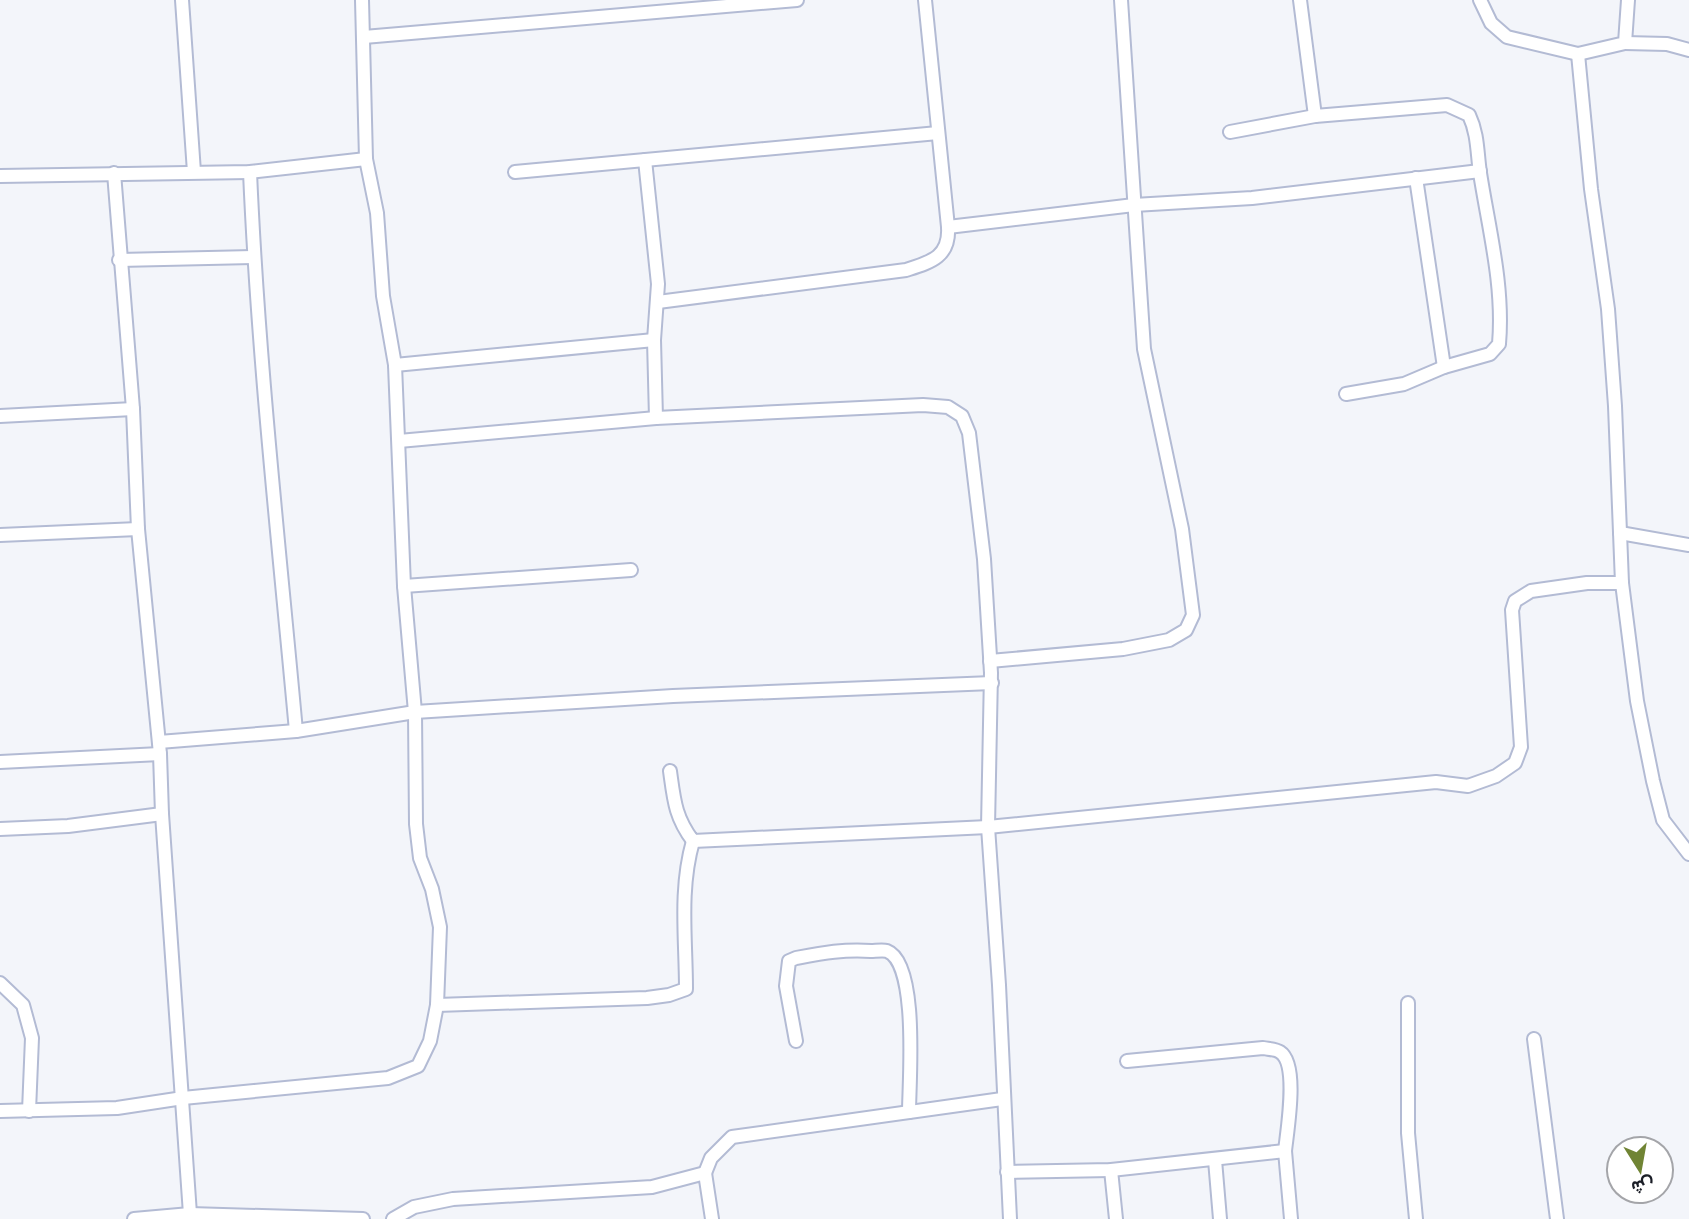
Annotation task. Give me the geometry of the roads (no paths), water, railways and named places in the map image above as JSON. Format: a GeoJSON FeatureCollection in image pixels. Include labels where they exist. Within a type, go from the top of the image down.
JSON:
{"type":"FeatureCollection","features":[{"type":"Feature","properties":{"kind":"street"},"geometry":{"type":"LineString","coordinates":[[182,0],[194,172]]}},
{"type":"Feature","properties":{"kind":"street"},"geometry":{"type":"LineString","coordinates":[[0,1111],[117,1108],[183,1098],[388,1078],[418,1066],[430,1041],[437,1005],[440,927],[432,889],[420,858],[416,824],[415,712],[404,586],[395,365],[383,296],[377,214],[366,159],[362,0]]}},
{"type":"Feature","properties":{"kind":"street"},"geometry":{"type":"LineString","coordinates":[[364,37],[797,0]]}},
{"type":"Feature","properties":{"kind":"street"},"geometry":{"type":"LineString","coordinates":[[657,302],[906,270],[940,256],[949,243],[925,0]]}},
{"type":"Feature","properties":{"kind":"street"},"geometry":{"type":"LineString","coordinates":[[990,661],[1123,649],[1169,640],[1186,630],[1194,615],[1182,529],[1144,349],[1121,0]]}},
{"type":"Feature","properties":{"kind":"street"},"geometry":{"type":"LineString","coordinates":[[1300,0],[1315,116]]}},
{"type":"Feature","properties":{"kind":"street"},"geometry":{"type":"LineString","coordinates":[[1480,0],[1491,23],[1507,37],[1578,54],[1625,43],[1667,44],[1689,50]]}},
{"type":"Feature","properties":{"kind":"street"},"geometry":{"type":"LineString","coordinates":[[1625,43],[1628,0]]}},
{"type":"Feature","properties":{"kind":"street"},"geometry":{"type":"LineString","coordinates":[[1578,54],[1591,189],[1608,309],[1622,583],[1637,701],[1663,820],[1689,854]]}},
{"type":"Feature","properties":{"kind":"street"},"geometry":{"type":"LineString","coordinates":[[1230,132],[1315,116],[1447,105],[1469,115],[1476,131],[1479,171],[1496,263],[1501,326],[1499,344],[1490,354],[1444,367],[1404,384],[1346,394]]}},
{"type":"Feature","properties":{"kind":"street"},"geometry":{"type":"LineString","coordinates":[[515,172],[938,133]]}},
{"type":"Feature","properties":{"kind":"street"},"geometry":{"type":"LineString","coordinates":[[0,176],[250,172],[366,159]]}},
{"type":"Feature","properties":{"kind":"street"},"geometry":{"type":"LineString","coordinates":[[645,160],[658,284],[653,340],[656,418]]}},
{"type":"Feature","properties":{"kind":"street"},"geometry":{"type":"LineString","coordinates":[[948,227],[1134,205],[1252,198],[1479,171]]}},
{"type":"Feature","properties":{"kind":"street"},"geometry":{"type":"LineString","coordinates":[[250,172],[253,257],[296,731]]}},
{"type":"Feature","properties":{"kind":"street"},"geometry":{"type":"LineString","coordinates":[[114,173],[133,408],[138,529],[159,748],[190,1214]]}},
{"type":"Feature","properties":{"kind":"street"},"geometry":{"type":"LineString","coordinates":[[1416,178],[1444,367]]}},
{"type":"Feature","properties":{"kind":"street"},"geometry":{"type":"LineString","coordinates":[[120,260],[253,257]]}},
{"type":"Feature","properties":{"kind":"street"},"geometry":{"type":"LineString","coordinates":[[395,365],[653,340]]}},
{"type":"Feature","properties":{"kind":"street"},"geometry":{"type":"LineString","coordinates":[[399,441],[656,418],[923,405],[948,407],[962,416],[969,433],[973,457],[984,559],[992,683],[988,827],[999,985],[1002,1099],[1010,1219]]}},
{"type":"Feature","properties":{"kind":"street"},"geometry":{"type":"LineString","coordinates":[[0,416],[133,408]]}},
{"type":"Feature","properties":{"kind":"street"},"geometry":{"type":"LineString","coordinates":[[0,536],[138,529]]}},
{"type":"Feature","properties":{"kind":"street"},"geometry":{"type":"LineString","coordinates":[[1620,533],[1689,545]]}},
{"type":"Feature","properties":{"kind":"street"},"geometry":{"type":"LineString","coordinates":[[404,586],[631,570]]}},
{"type":"Feature","properties":{"kind":"street"},"geometry":{"type":"LineString","coordinates":[[693,841],[988,827],[1436,782],[1468,786],[1496,776],[1514,764],[1521,747],[1512,610],[1515,601],[1531,591],[1587,583],[1622,583]]}},
{"type":"Feature","properties":{"kind":"street"},"geometry":{"type":"LineString","coordinates":[[0,762],[159,748],[296,731],[415,712],[687,696],[992,683]]}},
{"type":"Feature","properties":{"kind":"street"},"geometry":{"type":"LineString","coordinates":[[670,771],[676,812],[693,841]]}},
{"type":"Feature","properties":{"kind":"street"},"geometry":{"type":"LineString","coordinates":[[0,829],[68,826],[162,814]]}},
{"type":"Feature","properties":{"kind":"street"},"geometry":{"type":"LineString","coordinates":[[437,1005],[647,998],[670,995],[685,989],[683,909],[688,858],[693,841]]}},
{"type":"Feature","properties":{"kind":"street"},"geometry":{"type":"LineString","coordinates":[[796,1041],[786,986],[789,961],[844,949],[887,951],[897,959],[907,986],[909,1112]]}},
{"type":"Feature","properties":{"kind":"street"},"geometry":{"type":"LineString","coordinates":[[0,983],[23,1005],[32,1038],[29,1111]]}},
{"type":"Feature","properties":{"kind":"street"},"geometry":{"type":"LineString","coordinates":[[1408,1003],[1408,1133],[1416,1219]]}},
{"type":"Feature","properties":{"kind":"street"},"geometry":{"type":"LineString","coordinates":[[1534,1039],[1557,1219]]}},
{"type":"Feature","properties":{"kind":"street"},"geometry":{"type":"LineString","coordinates":[[1127,1061],[1263,1048],[1280,1051],[1287,1060],[1291,1092],[1286,1151],[1291,1219]]}},
{"type":"Feature","properties":{"kind":"street"},"geometry":{"type":"LineString","coordinates":[[712,1219],[705,1173],[711,1158],[732,1137],[1002,1099]]}},
{"type":"Feature","properties":{"kind":"street"},"geometry":{"type":"LineString","coordinates":[[1007,1172],[1111,1170],[1286,1151]]}},
{"type":"Feature","properties":{"kind":"street"},"geometry":{"type":"LineString","coordinates":[[1215,1160],[1220,1219]]}},
{"type":"Feature","properties":{"kind":"street"},"geometry":{"type":"LineString","coordinates":[[1111,1170],[1115,1219]]}},
{"type":"Feature","properties":{"kind":"street"},"geometry":{"type":"LineString","coordinates":[[393,1219],[414,1207],[453,1199],[652,1187],[705,1173]]}},
{"type":"Feature","properties":{"kind":"street"},"geometry":{"type":"LineString","coordinates":[[134,1219],[190,1214],[363,1219]]}}]}
